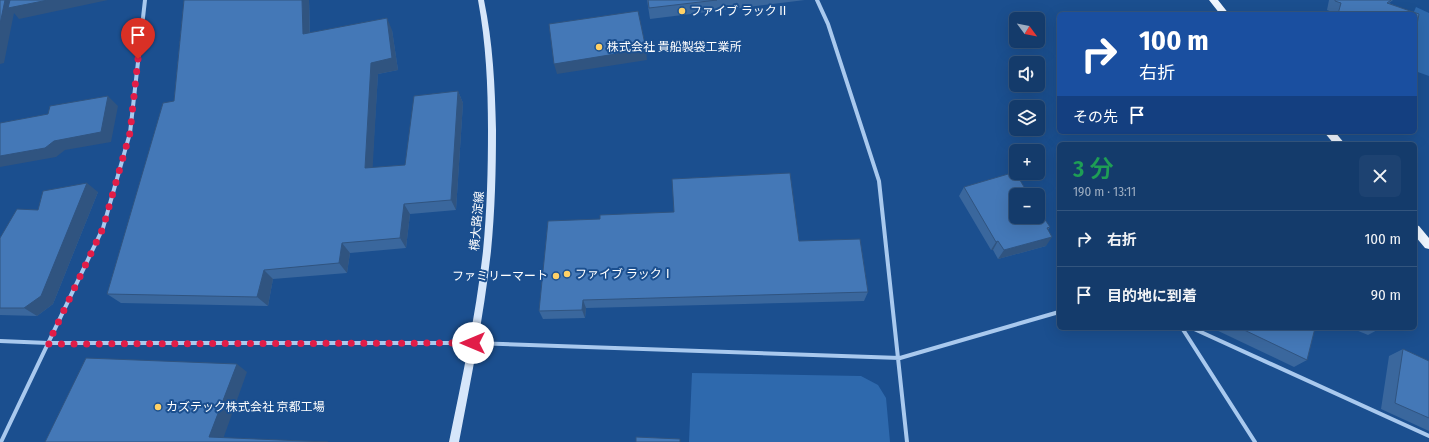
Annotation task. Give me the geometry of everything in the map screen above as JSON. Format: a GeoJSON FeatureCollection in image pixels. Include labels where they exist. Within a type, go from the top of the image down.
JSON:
{"type":"FeatureCollection","features":[{"type":"Feature","properties":{"kind":"main road"},"geometry":{"type":"LineString","coordinates":[[1213,0],[1223,12]]}},
{"type":"Feature","properties":{"kind":"main road"},"geometry":{"type":"LineString","coordinates":[[1331,134],[1338,142]]}},
{"type":"Feature","properties":{"kind":"main road"},"geometry":{"type":"LineString","coordinates":[[1417,231],[1429,245]]}},
{"type":"Feature","properties":{"kind":"street"},"geometry":{"type":"LineString","coordinates":[[1,442],[103,228],[130,133],[145,0]]}},
{"type":"Feature","properties":{"kind":"street","name":"横大路淀線"},"geometry":{"type":"LineString","coordinates":[[454,442],[473,343],[487,251],[492,186],[492,85],[485,20],[481,0]]}},
{"type":"Feature","properties":{"kind":"street"},"geometry":{"type":"LineString","coordinates":[[817,0],[828,24],[880,181],[900,358],[907,442]]}},
{"type":"Feature","properties":{"kind":"street"},"geometry":{"type":"LineString","coordinates":[[0,341],[48,344],[473,343],[900,358],[1057,313]]}},
{"type":"Feature","properties":{"kind":"street"},"geometry":{"type":"LineString","coordinates":[[1183,330],[1255,442]]}},
{"type":"Feature","properties":{"kind":"street"},"geometry":{"type":"LineString","coordinates":[[1196,330],[1429,436]]}},
{"type":"Feature","properties":{"kind":"shaded area"},"geometry":{"type":"Polygon","coordinates":[[[1416,7],[1429,13],[1429,76],[1417,72],[1417,12],[1414,12],[1416,7]]]}},
{"type":"Feature","properties":{"kind":"shaded area"},"geometry":{"type":"Polygon","coordinates":[[[692,373],[861,376],[878,385],[886,398],[890,442],[689,442],[692,373]]]}},
{"type":"Feature","properties":{"kind":"building"},"geometry":{"type":"Polygon","coordinates":[[[0,0],[5,0],[0,24],[0,0]]]}},
{"type":"Feature","properties":{"kind":"building"},"geometry":{"type":"Polygon","coordinates":[[[10,0],[48,0],[8,8],[10,0]]]}},
{"type":"Feature","properties":{"kind":"building"},"geometry":{"type":"Polygon","coordinates":[[[184,0],[302,0],[303,34],[387,18],[392,58],[371,63],[365,168],[405,165],[414,96],[458,91],[451,200],[404,204],[400,238],[342,243],[339,263],[264,270],[257,297],[107,294],[163,103],[174,101],[184,0]]]}},
{"type":"Feature","properties":{"kind":"building"},"geometry":{"type":"Polygon","coordinates":[[[648,0],[717,0],[649,8],[648,0]]]}},
{"type":"Feature","properties":{"kind":"building"},"geometry":{"type":"Polygon","coordinates":[[[1391,0],[1387,3],[1413,12],[1339,12],[1341,3],[1335,1],[1391,0]]]}},
{"type":"Feature","properties":{"kind":"building","name":"株式会社 貴船製袋工業所"},"geometry":{"type":"Polygon","coordinates":[[[638,11],[646,49],[554,64],[549,24],[638,11]]]}},
{"type":"Feature","properties":{"kind":"building"},"geometry":{"type":"Polygon","coordinates":[[[1417,13],[1419,14],[1417,24],[1417,13]]]}},
{"type":"Feature","properties":{"kind":"building"},"geometry":{"type":"Polygon","coordinates":[[[108,96],[101,132],[54,141],[45,148],[0,156],[0,123],[48,114],[50,106],[108,96]]]}},
{"type":"Feature","properties":{"kind":"building"},"geometry":{"type":"Polygon","coordinates":[[[790,173],[799,241],[860,239],[868,292],[583,300],[582,310],[539,311],[548,221],[600,219],[600,215],[674,212],[672,179],[790,173]]]}},
{"type":"Feature","properties":{"kind":"building"},"geometry":{"type":"Polygon","coordinates":[[[1009,174],[1009,180],[1020,180],[1025,188],[1009,188],[1009,224],[1045,224],[1045,220],[1050,227],[1047,228],[1052,237],[1004,250],[998,241],[996,242],[964,187],[1009,174]]]}},
{"type":"Feature","properties":{"kind":"building"},"geometry":{"type":"Polygon","coordinates":[[[87,183],[41,296],[24,308],[0,308],[0,238],[17,209],[38,210],[43,191],[87,183]]]}},
{"type":"Feature","properties":{"kind":"building"},"geometry":{"type":"Polygon","coordinates":[[[1244,330],[1314,330],[1307,360],[1244,330]]]}},
{"type":"Feature","properties":{"kind":"building"},"geometry":{"type":"Polygon","coordinates":[[[1403,349],[1429,361],[1429,418],[1395,403],[1403,349]]]}},
{"type":"Feature","properties":{"kind":"building","name":"カズテック株式会社 京都工場"},"geometry":{"type":"Polygon","coordinates":[[[86,358],[237,364],[209,437],[328,442],[45,442],[86,358]]]}},
{"type":"Feature","properties":{"kind":"building"},"geometry":{"type":"Polygon","coordinates":[[[636,437],[680,439],[680,442],[636,442],[636,437]]]}},
{"type":"Feature","properties":{"kind":"place","name":"ファイブ ラックⅡ"},"geometry":{"type":"Point","coordinates":[682,11]}},
{"type":"Feature","properties":{"kind":"place","name":"株式会社 貴船製袋工業所"},"geometry":{"type":"Point","coordinates":[599,47]}},
{"type":"Feature","properties":{"kind":"place","name":"ファイブ ラックⅠ"},"geometry":{"type":"Point","coordinates":[567,274]}},
{"type":"Feature","properties":{"kind":"place","name":"ファミリーマート"},"geometry":{"type":"Point","coordinates":[556,276]}},
{"type":"Feature","properties":{"kind":"place","name":"カズテック株式会社 京都工場"},"geometry":{"type":"Point","coordinates":[158,407]}},
{"type":"Feature","properties":{"kind":"route"},"geometry":{"type":"LineString","coordinates":[[138,59],[130,133],[103,228],[48,344],[473,343]]}}]}
